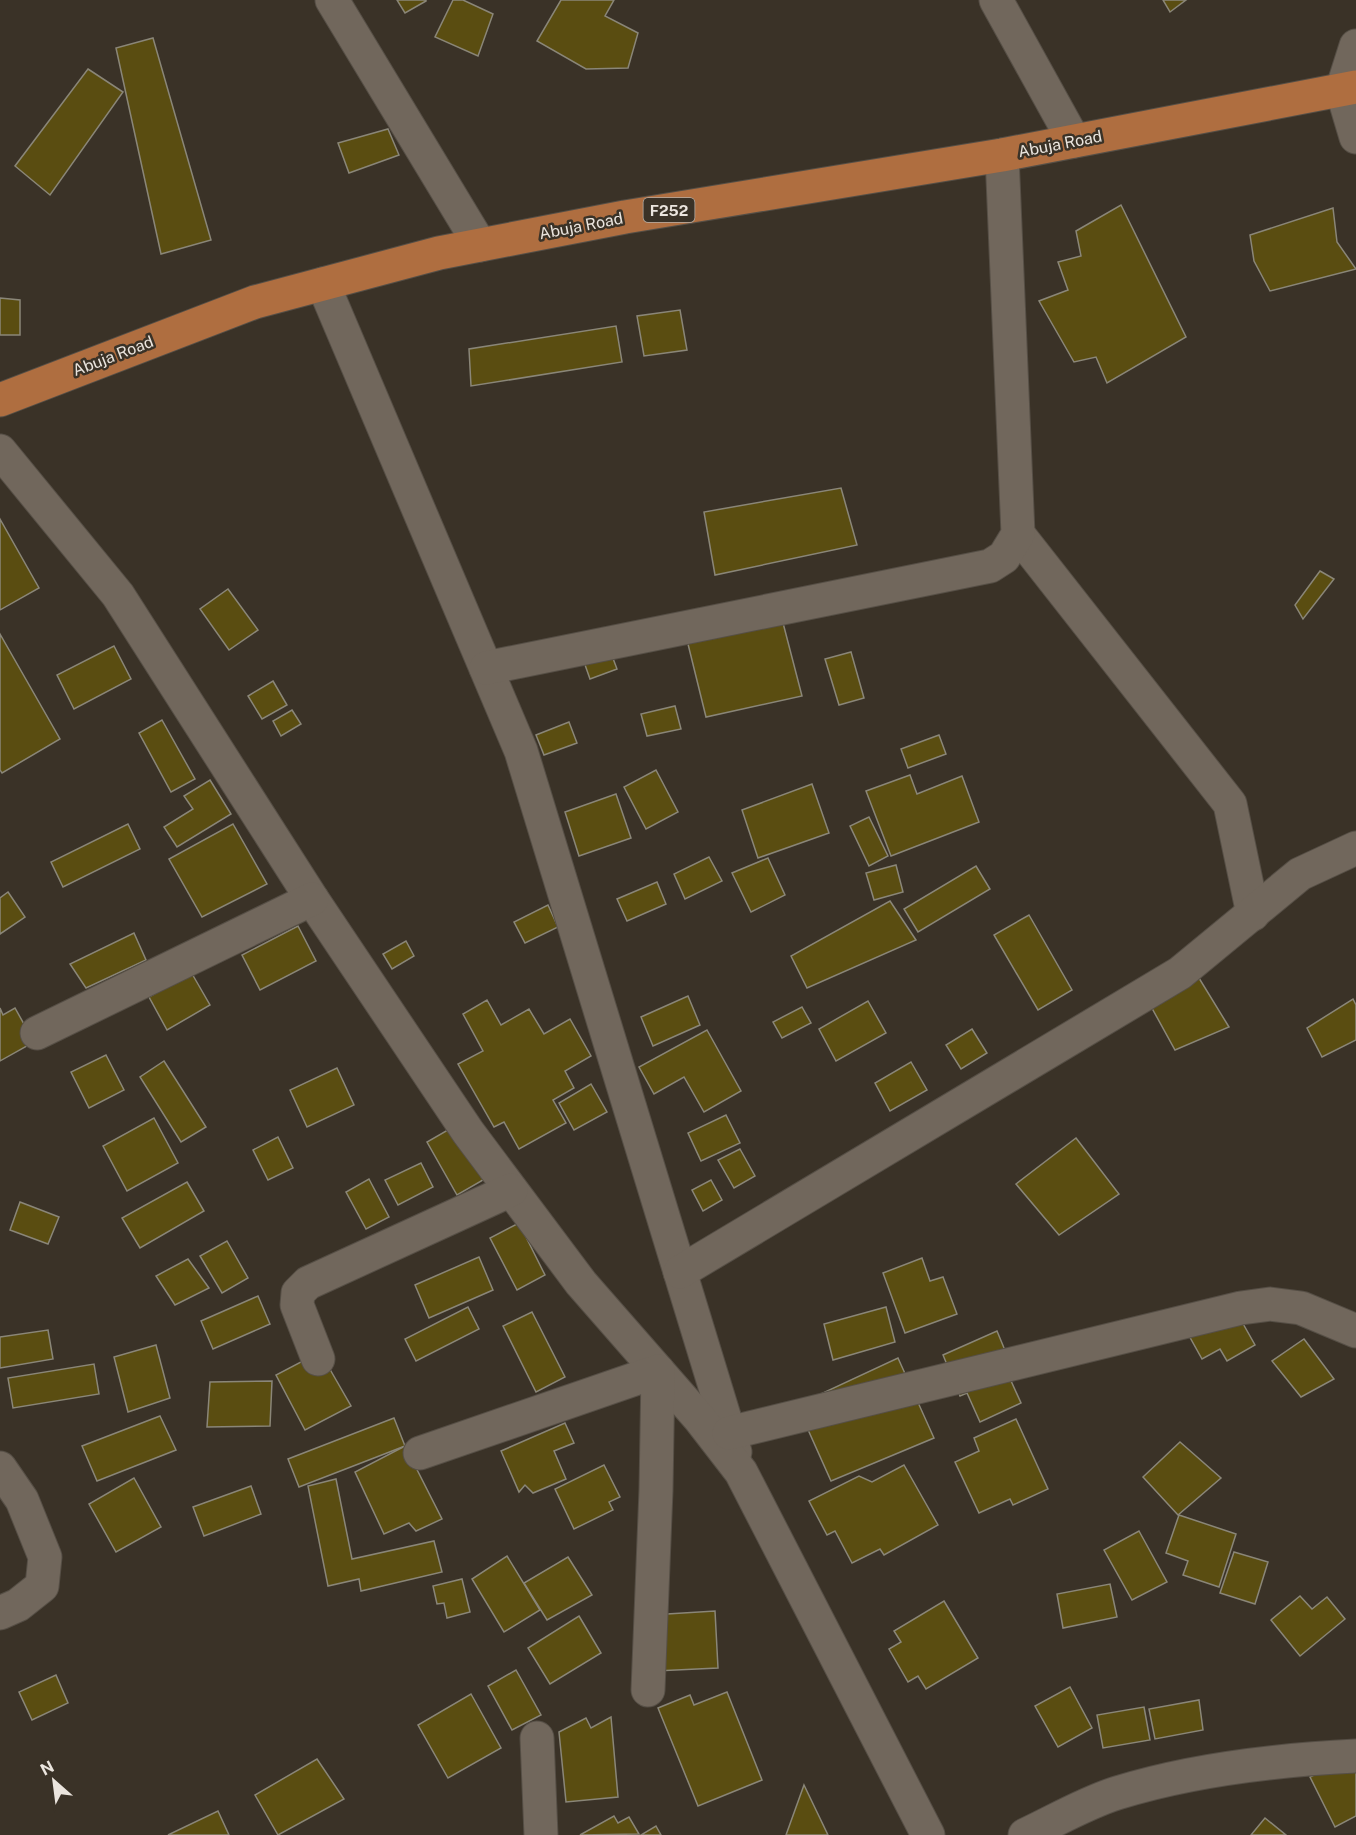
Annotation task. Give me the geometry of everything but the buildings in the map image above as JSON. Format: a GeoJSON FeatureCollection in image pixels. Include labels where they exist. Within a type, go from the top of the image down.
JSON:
{"type":"FeatureCollection","features":[{"type":"Feature","properties":{"kind":"main road","name":"Abuja Road"},"geometry":{"type":"LineString","coordinates":[[0,400],[255,302],[439,253],[625,218],[1002,155],[1349,88]]}},
{"type":"Feature","properties":{"kind":"street"},"geometry":{"type":"LineString","coordinates":[[332,0],[480,245]]}},
{"type":"Feature","properties":{"kind":"street"},"geometry":{"type":"LineString","coordinates":[[996,0],[1074,141]]}},
{"type":"Feature","properties":{"kind":"street"},"geometry":{"type":"LineString","coordinates":[[1356,46],[1349,88],[1356,137]]}},
{"type":"Feature","properties":{"kind":"street"},"geometry":{"type":"LineString","coordinates":[[486,668],[990,566],[1004,557],[1018,534],[1002,155]]}},
{"type":"Feature","properties":{"kind":"street"},"geometry":{"type":"LineString","coordinates":[[323,284],[521,751],[741,1472],[928,1835]]}},
{"type":"Feature","properties":{"kind":"street"},"geometry":{"type":"LineString","coordinates":[[0,451],[118,595],[312,899],[468,1132],[581,1283],[700,1419],[741,1472]]}},
{"type":"Feature","properties":{"kind":"street"},"geometry":{"type":"LineString","coordinates":[[1018,534],[1230,804],[1253,914]]}},
{"type":"Feature","properties":{"kind":"street"},"geometry":{"type":"LineString","coordinates":[[680,1272],[1180,973],[1300,874],[1356,848]]}},
{"type":"Feature","properties":{"kind":"street"},"geometry":{"type":"LineString","coordinates":[[37,1033],[312,899]]}},
{"type":"Feature","properties":{"kind":"street"},"geometry":{"type":"LineString","coordinates":[[318,1359],[297,1305],[298,1293],[308,1283],[512,1190]]}},
{"type":"Feature","properties":{"kind":"street"},"geometry":{"type":"LineString","coordinates":[[729,1433],[1242,1308],[1270,1305],[1301,1308],[1356,1331]]}},
{"type":"Feature","properties":{"kind":"street"},"geometry":{"type":"LineString","coordinates":[[420,1453],[658,1371]]}},
{"type":"Feature","properties":{"kind":"street"},"geometry":{"type":"LineString","coordinates":[[648,1690],[658,1371]]}},
{"type":"Feature","properties":{"kind":"street"},"geometry":{"type":"LineString","coordinates":[[0,1468],[22,1500],[45,1557],[42,1586],[18,1605],[0,1613]]}},
{"type":"Feature","properties":{"kind":"street"},"geometry":{"type":"LineString","coordinates":[[537,1738],[541,1835]]}},
{"type":"Feature","properties":{"kind":"street"},"geometry":{"type":"LineString","coordinates":[[1025,1835],[1115,1794],[1177,1777],[1290,1760],[1356,1756]]}}]}
